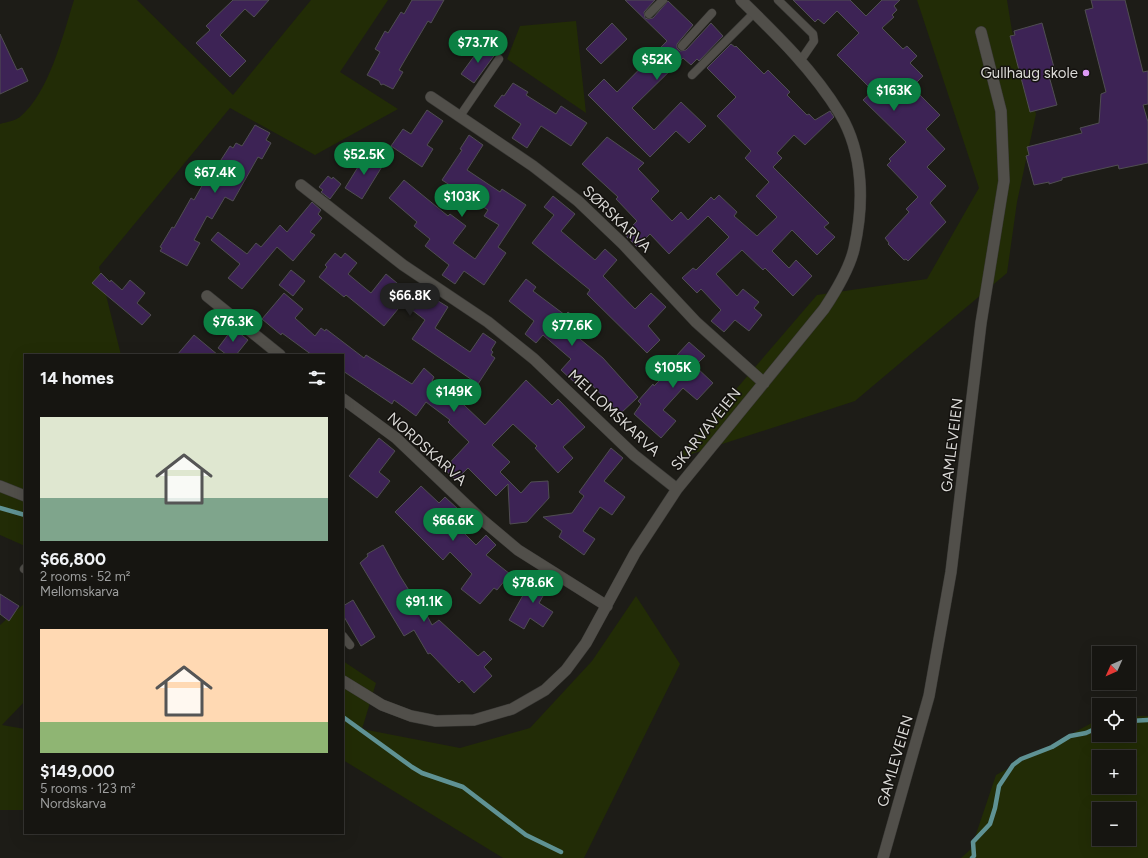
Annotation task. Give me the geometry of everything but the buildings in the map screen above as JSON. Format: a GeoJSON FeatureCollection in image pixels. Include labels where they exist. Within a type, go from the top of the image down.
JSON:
{"type":"FeatureCollection","features":[{"type":"Feature","properties":{"kind":"street","name":"SKARVAVEIEN"},"geometry":{"type":"LineString","coordinates":[[344,682],[382,705],[411,716],[436,721],[474,720],[512,709],[545,690],[566,670],[586,643],[635,553],[677,489],[824,309],[838,288],[853,250],[860,208],[858,159],[841,115],[800,60],[741,0]]}},
{"type":"Feature","properties":{"kind":"street","name":"GAMLEVEIEN"},"geometry":{"type":"LineString","coordinates":[[883,858],[928,696],[951,572],[982,323],[1004,181],[1001,111],[981,32]]}},
{"type":"Feature","properties":{"kind":"street","name":"SØRSKARVA"},"geometry":{"type":"LineString","coordinates":[[431,97],[533,166],[578,201],[623,244],[696,322],[764,383]]}},
{"type":"Feature","properties":{"kind":"street","name":"MELLOMSKARVA"},"geometry":{"type":"LineString","coordinates":[[301,185],[403,265],[488,322],[511,340],[534,359],[634,455],[677,489]]}},
{"type":"Feature","properties":{"kind":"street"},"geometry":{"type":"LineString","coordinates":[[207,296],[279,354]]}},
{"type":"Feature","properties":{"kind":"street","name":"NORDSKARVA"},"geometry":{"type":"LineString","coordinates":[[344,400],[396,438],[480,518],[518,550],[607,606]]}},
{"type":"Feature","properties":{"kind":"street"},"geometry":{"type":"LineString","coordinates":[[0,486],[24,496]]}},
{"type":"Feature","properties":{"kind":"lane"},"geometry":{"type":"LineString","coordinates":[[649,14],[663,0]]}},
{"type":"Feature","properties":{"kind":"lane"},"geometry":{"type":"LineString","coordinates":[[778,0],[813,34],[814,41],[800,60]]}},
{"type":"Feature","properties":{"kind":"lane"},"geometry":{"type":"LineString","coordinates":[[682,46],[712,13]]}},
{"type":"Feature","properties":{"kind":"lane"},"geometry":{"type":"LineString","coordinates":[[692,75],[754,13]]}},
{"type":"Feature","properties":{"kind":"lane"},"geometry":{"type":"LineString","coordinates":[[460,116],[499,59]]}},
{"type":"Feature","properties":{"kind":"lane"},"geometry":{"type":"LineString","coordinates":[[344,637],[350,645]]}},
{"type":"Feature","properties":{"kind":"green space"},"geometry":{"type":"Polygon","coordinates":[[[74,0],[137,0],[233,95],[311,0],[388,0],[340,72],[398,109],[315,155],[230,108],[99,267],[121,354],[24,354],[24,546],[0,535],[0,124],[20,117],[30,107],[47,79],[60,46],[74,0]]]}},
{"type":"Feature","properties":{"kind":"green space"},"geometry":{"type":"Polygon","coordinates":[[[917,0],[1007,0],[1012,31],[1036,114],[1017,202],[1007,273],[855,401],[676,459],[817,295],[927,279],[979,188],[917,0]]]}},
{"type":"Feature","properties":{"kind":"green space"},"geometry":{"type":"Polygon","coordinates":[[[576,21],[586,113],[507,59],[520,26],[576,21]]]}},
{"type":"Feature","properties":{"kind":"green space"},"geometry":{"type":"Polygon","coordinates":[[[636,596],[680,664],[584,858],[503,858],[344,761],[344,662],[376,683],[362,729],[460,748],[530,728],[592,661],[636,596]]]}},
{"type":"Feature","properties":{"kind":"green space"},"geometry":{"type":"Polygon","coordinates":[[[24,604],[24,702],[2,725],[24,729],[24,810],[0,810],[0,625],[24,604]]]}},
{"type":"Feature","properties":{"kind":"green space"},"geometry":{"type":"Polygon","coordinates":[[[1136,716],[1148,716],[1148,858],[961,858],[971,849],[996,775],[1092,723],[1092,742],[1136,742],[1136,716]]]}},
{"type":"Feature","properties":{"kind":"waterway"},"geometry":{"type":"LineString","coordinates":[[0,508],[24,515]]}},
{"type":"Feature","properties":{"kind":"waterway"},"geometry":{"type":"LineString","coordinates":[[344,718],[412,767],[422,773],[463,787],[526,835],[561,852]]}},
{"type":"Feature","properties":{"kind":"waterway"},"geometry":{"type":"LineString","coordinates":[[1136,721],[1148,720]]}},
{"type":"Feature","properties":{"kind":"waterway"},"geometry":{"type":"LineString","coordinates":[[972,858],[974,856],[973,842],[990,824],[999,786],[1013,765],[1021,759],[1052,747],[1070,736],[1092,730]]}},
{"type":"Feature","properties":{"kind":"place","name":"Gullhaug skole"},"geometry":{"type":"Point","coordinates":[1086,73]}}]}
